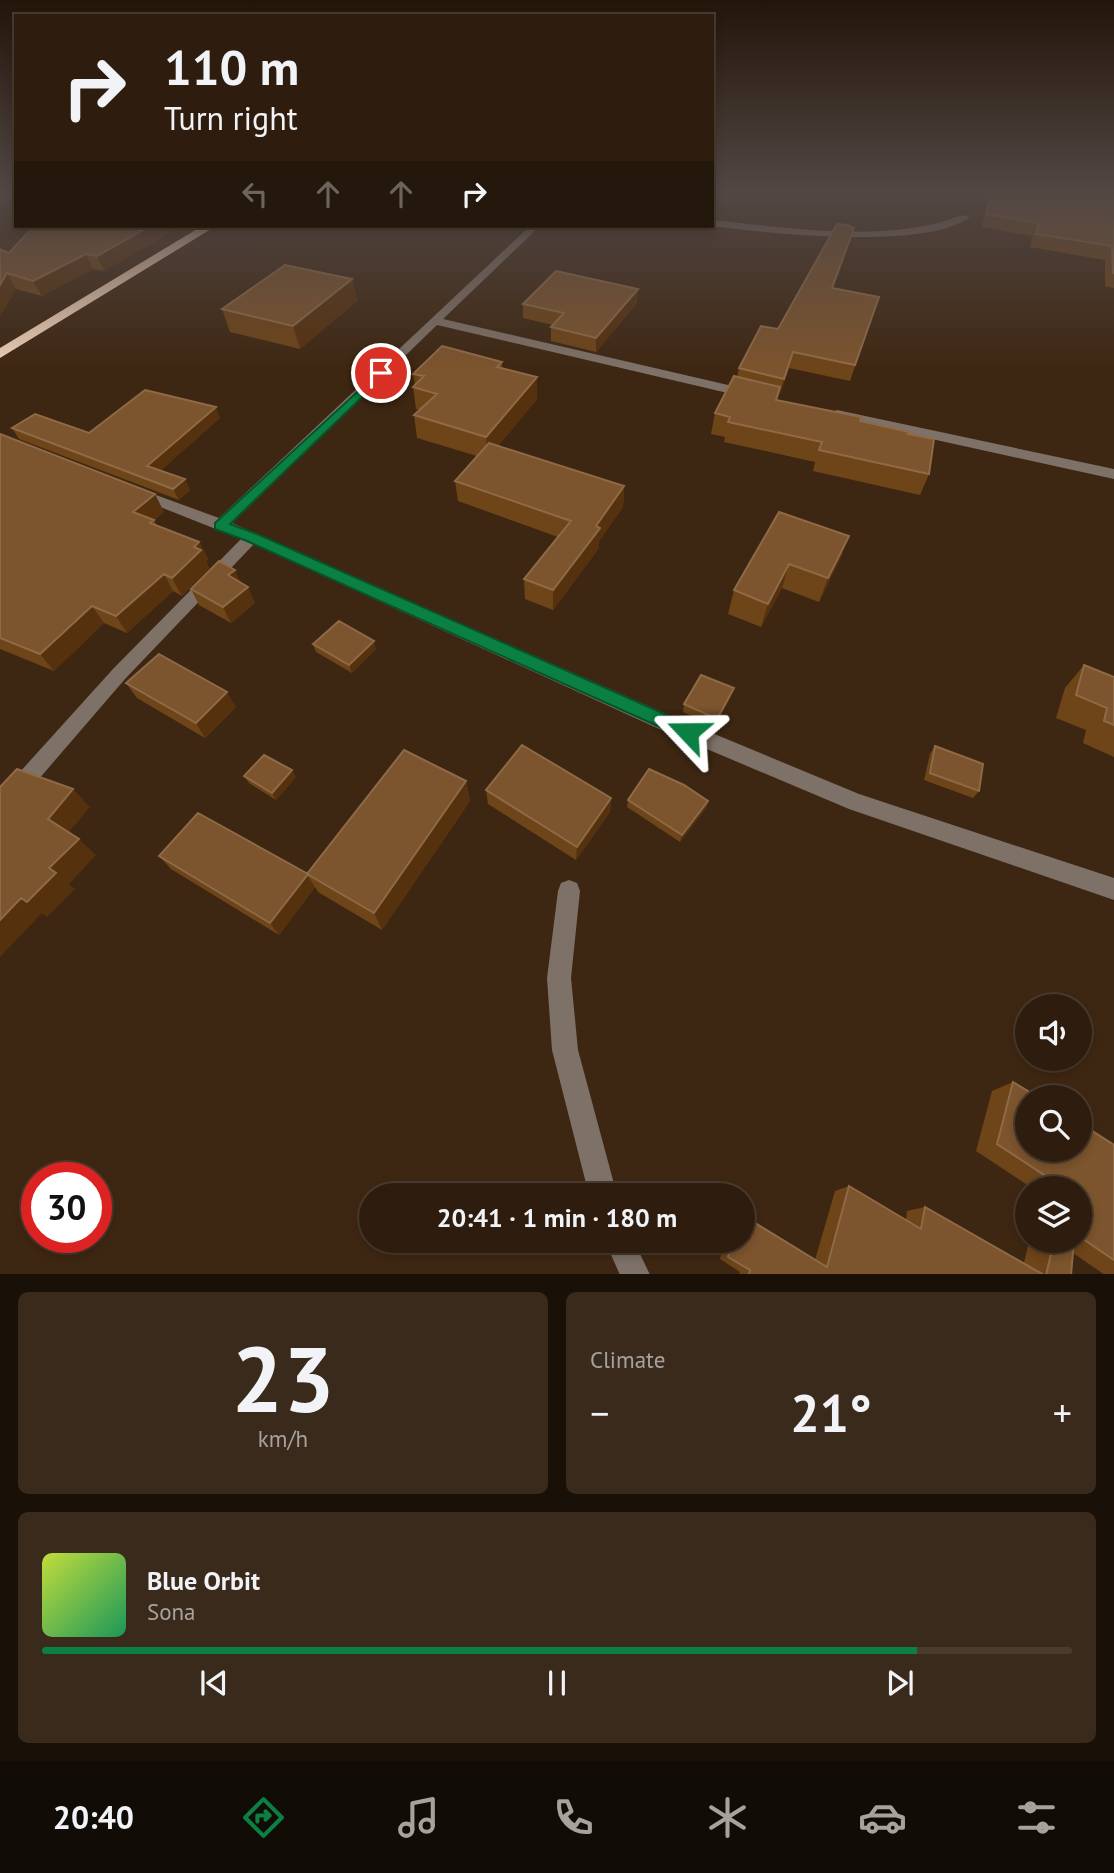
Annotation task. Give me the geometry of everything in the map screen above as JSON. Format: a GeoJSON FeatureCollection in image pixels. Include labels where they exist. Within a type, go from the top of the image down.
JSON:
{"type":"FeatureCollection","features":[{"type":"Feature","properties":{"kind":"highway"},"geometry":{"type":"LineString","coordinates":[[0,354],[170,250]]}},
{"type":"Feature","properties":{"kind":"street"},"geometry":{"type":"LineString","coordinates":[[220,526],[509,250]]}},
{"type":"Feature","properties":{"kind":"street"},"geometry":{"type":"LineString","coordinates":[[435,321],[768,398]]}},
{"type":"Feature","properties":{"kind":"street"},"geometry":{"type":"LineString","coordinates":[[821,411],[1114,474]]}},
{"type":"Feature","properties":{"kind":"street"},"geometry":{"type":"LineString","coordinates":[[129,490],[252,537],[664,722],[856,802],[1114,889]]}},
{"type":"Feature","properties":{"kind":"street"},"geometry":{"type":"LineString","coordinates":[[0,810],[119,674],[252,537]]}},
{"type":"Feature","properties":{"kind":"street"},"geometry":{"type":"LineString","coordinates":[[569,891],[559,978],[565,1050],[600,1183]]}},
{"type":"Feature","properties":{"kind":"street"},"geometry":{"type":"LineString","coordinates":[[625,1253],[635,1274]]}},
{"type":"Feature","properties":{"kind":"building"},"geometry":{"type":"Polygon","coordinates":[[[0,250],[9,253],[11,250],[107,250],[97,256],[86,254],[33,281],[7,273],[0,285],[0,250]]]}},
{"type":"Feature","properties":{"kind":"building"},"geometry":{"type":"Polygon","coordinates":[[[822,250],[846,250],[832,288],[879,297],[855,365],[793,352],[784,379],[739,368],[761,326],[778,329],[822,250]]]}},
{"type":"Feature","properties":{"kind":"building"},"geometry":{"type":"Polygon","coordinates":[[[1112,250],[1114,250],[1114,273],[1112,250]]]}},
{"type":"Feature","properties":{"kind":"building"},"geometry":{"type":"Polygon","coordinates":[[[285,265],[352,279],[293,326],[222,309],[285,265]]]}},
{"type":"Feature","properties":{"kind":"building"},"geometry":{"type":"Polygon","coordinates":[[[556,271],[638,289],[596,338],[551,327],[564,313],[523,304],[556,271]]]}},
{"type":"Feature","properties":{"kind":"building"},"geometry":{"type":"Polygon","coordinates":[[[442,346],[502,362],[497,367],[537,377],[486,437],[414,415],[437,394],[413,387],[424,376],[413,374],[442,346]]]}},
{"type":"Feature","properties":{"kind":"building"},"geometry":{"type":"Polygon","coordinates":[[[734,376],[780,387],[776,400],[861,417],[860,421],[934,439],[929,474],[819,450],[822,442],[728,422],[730,417],[715,413],[734,376]]]}},
{"type":"Feature","properties":{"kind":"building"},"geometry":{"type":"Polygon","coordinates":[[[145,390],[216,407],[147,466],[185,479],[173,489],[12,428],[35,414],[89,433],[145,390]]]}},
{"type":"Feature","properties":{"kind":"building"},"geometry":{"type":"Polygon","coordinates":[[[0,434],[155,494],[133,512],[154,520],[150,523],[199,542],[194,547],[201,550],[172,578],[164,574],[116,616],[92,606],[40,654],[0,638],[0,434]]]}},
{"type":"Feature","properties":{"kind":"building"},"geometry":{"type":"Polygon","coordinates":[[[489,443],[624,486],[596,526],[600,528],[553,590],[524,579],[571,521],[455,481],[489,443]]]}},
{"type":"Feature","properties":{"kind":"building"},"geometry":{"type":"Polygon","coordinates":[[[779,512],[849,536],[828,578],[789,564],[768,604],[734,590],[779,512]]]}},
{"type":"Feature","properties":{"kind":"building"},"geometry":{"type":"Polygon","coordinates":[[[219,561],[235,570],[228,575],[248,587],[223,607],[191,589],[219,561]]]}},
{"type":"Feature","properties":{"kind":"building"},"geometry":{"type":"Polygon","coordinates":[[[339,621],[374,641],[349,665],[313,644],[339,621]]]}},
{"type":"Feature","properties":{"kind":"building"},"geometry":{"type":"Polygon","coordinates":[[[159,654],[227,692],[196,723],[126,683],[159,654]]]}},
{"type":"Feature","properties":{"kind":"building"},"geometry":{"type":"Polygon","coordinates":[[[1084,665],[1114,677],[1114,725],[1104,721],[1107,708],[1076,695],[1084,665]]]}},
{"type":"Feature","properties":{"kind":"building"},"geometry":{"type":"Polygon","coordinates":[[[701,675],[734,688],[717,719],[684,704],[701,675]]]}},
{"type":"Feature","properties":{"kind":"building"},"geometry":{"type":"Polygon","coordinates":[[[522,745],[611,798],[577,847],[486,790],[522,745]]]}},
{"type":"Feature","properties":{"kind":"building"},"geometry":{"type":"Polygon","coordinates":[[[935,746],[983,764],[979,791],[930,773],[935,746]]]}},
{"type":"Feature","properties":{"kind":"building"},"geometry":{"type":"Polygon","coordinates":[[[404,750],[466,781],[374,913],[307,874],[404,750]]]}},
{"type":"Feature","properties":{"kind":"building"},"geometry":{"type":"Polygon","coordinates":[[[264,755],[292,770],[272,793],[244,776],[264,755]]]}},
{"type":"Feature","properties":{"kind":"building"},"geometry":{"type":"Polygon","coordinates":[[[17,769],[73,789],[48,819],[79,839],[49,868],[56,873],[27,902],[21,898],[0,920],[0,787],[17,769]]]}},
{"type":"Feature","properties":{"kind":"building"},"geometry":{"type":"Polygon","coordinates":[[[649,769],[684,785],[708,801],[682,835],[628,800],[649,769]]]}},
{"type":"Feature","properties":{"kind":"building"},"geometry":{"type":"Polygon","coordinates":[[[198,813],[308,874],[270,923],[159,856],[198,813]]]}},
{"type":"Feature","properties":{"kind":"building"},"geometry":{"type":"Polygon","coordinates":[[[1013,1082],[1018,1085],[1015,1085],[1015,1156],[997,1144],[1013,1082]]]}},
{"type":"Feature","properties":{"kind":"building"},"geometry":{"type":"Polygon","coordinates":[[[1092,1131],[1114,1145],[1114,1260],[1092,1245],[1092,1176],[1046,1176],[1024,1162],[1092,1162],[1092,1131]]]}},
{"type":"Feature","properties":{"kind":"building"},"geometry":{"type":"Polygon","coordinates":[[[849,1186],[921,1229],[925,1207],[1042,1274],[749,1274],[750,1270],[728,1257],[729,1253],[755,1253],[755,1223],[827,1267],[849,1186]]]}},
{"type":"Feature","properties":{"kind":"building"},"geometry":{"type":"Polygon","coordinates":[[[1051,1253],[1073,1253],[1071,1274],[1046,1274],[1051,1253]]]}},
{"type":"Feature","properties":{"kind":"route"},"geometry":{"type":"LineString","coordinates":[[381,373],[220,526],[252,537],[688,732]]}}]}
